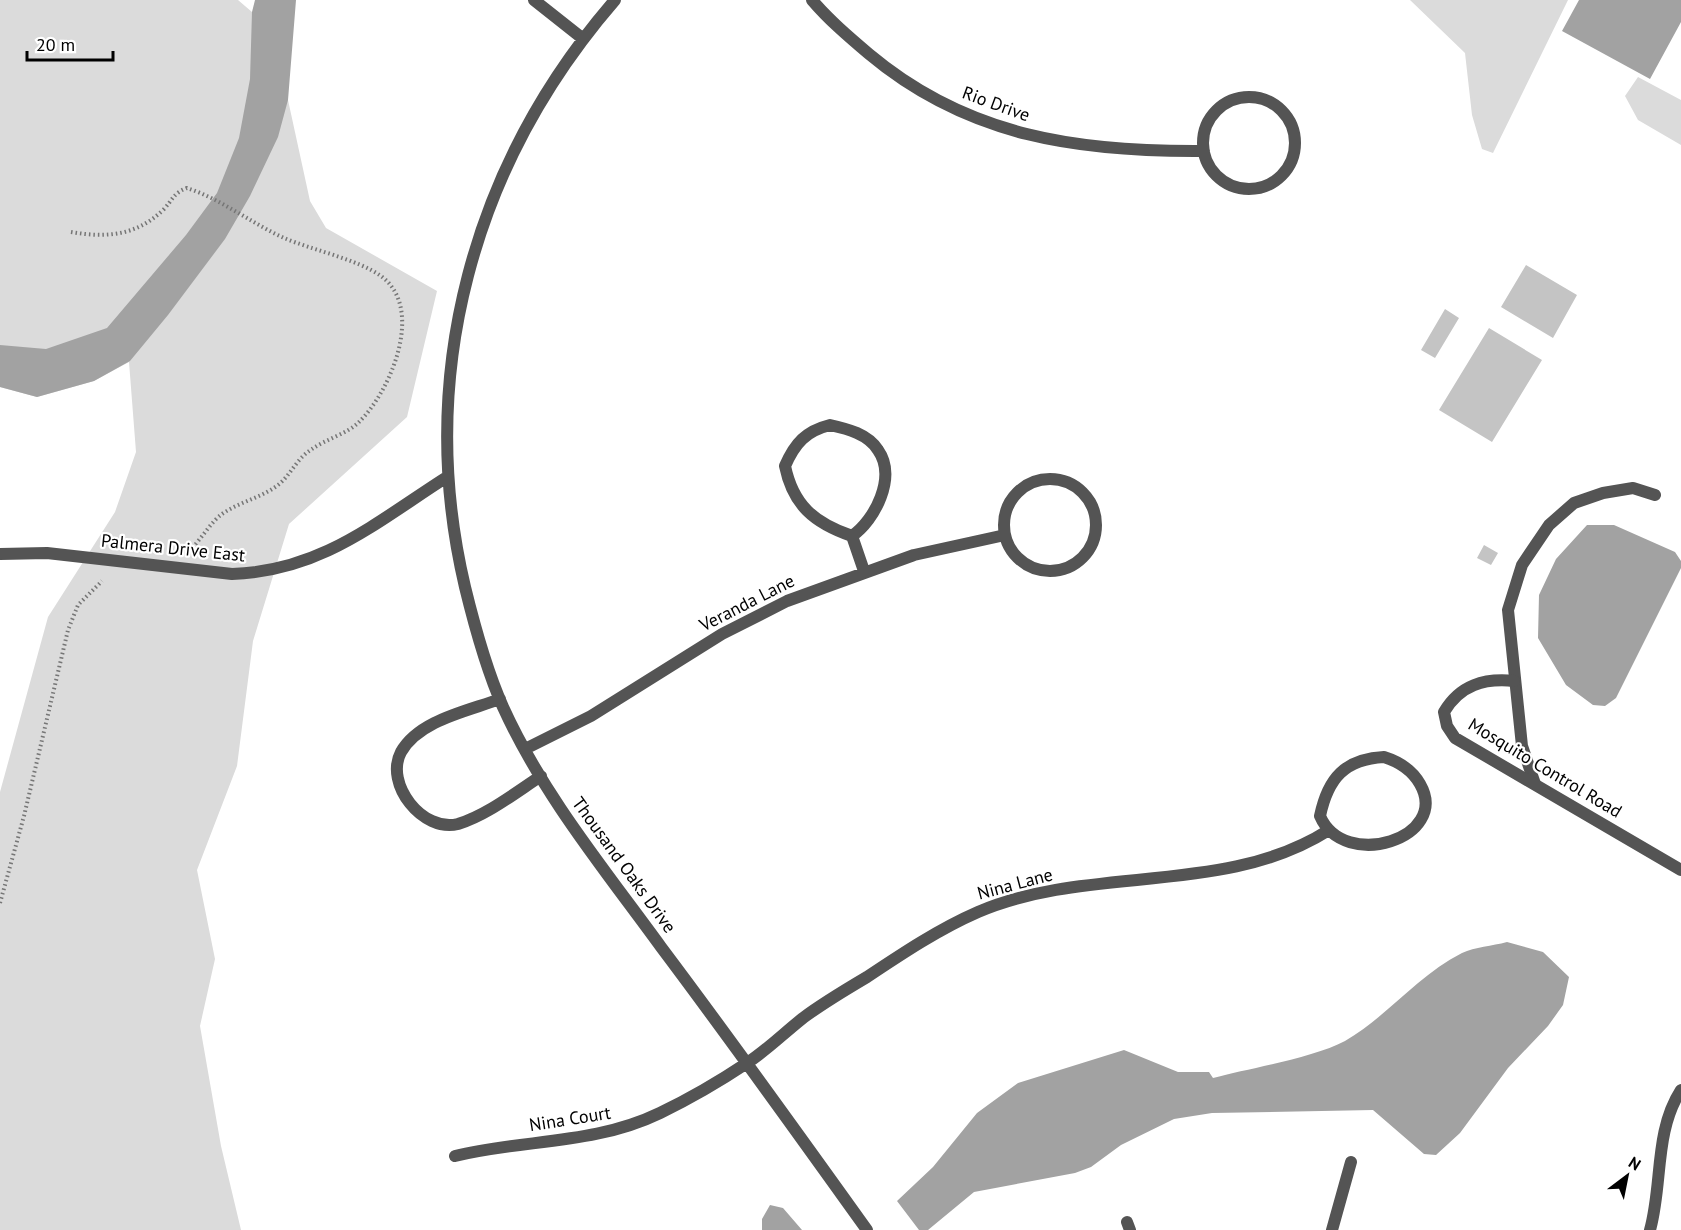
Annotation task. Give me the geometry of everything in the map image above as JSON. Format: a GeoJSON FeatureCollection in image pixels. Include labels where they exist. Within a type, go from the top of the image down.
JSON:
{"type":"FeatureCollection","features":[{"type":"Feature","properties":{"kind":"street"},"geometry":{"type":"LineString","coordinates":[[534,0],[582,39]]}},
{"type":"Feature","properties":{"kind":"street"},"geometry":{"type":"LineString","coordinates":[[447,477],[448,391],[456,327],[473,253],[493,196],[518,141],[548,88],[582,39],[615,0]]}},
{"type":"Feature","properties":{"kind":"street","name":"Rio Drive"},"geometry":{"type":"LineString","coordinates":[[812,0],[846,35],[889,71],[940,103],[977,120],[1016,133],[1056,141],[1138,151],[1204,151]]}},
{"type":"Feature","properties":{"kind":"street"},"geometry":{"type":"LineString","coordinates":[[1251,97],[1277,106],[1293,129],[1293,157],[1288,169],[1280,178],[1260,188],[1238,188],[1227,184],[1210,169],[1204,151],[1203,136],[1210,119],[1224,104],[1237,99],[1251,97]]}},
{"type":"Feature","properties":{"kind":"street"},"geometry":{"type":"LineString","coordinates":[[830,425],[860,434],[879,451],[883,461],[885,477],[882,493],[863,528],[852,536],[839,531],[808,512],[796,499],[788,482],[785,466],[793,449],[801,438],[816,428],[830,425]]}},
{"type":"Feature","properties":{"kind":"street","name":"Palmera Drive East"},"geometry":{"type":"LineString","coordinates":[[0,554],[47,553],[232,574],[258,573],[297,565],[333,550],[447,477]]}},
{"type":"Feature","properties":{"kind":"street","name":"Thousand Oaks Drive"},"geometry":{"type":"LineString","coordinates":[[447,477],[457,552],[476,632],[500,699],[525,749],[561,811],[867,1230]]}},
{"type":"Feature","properties":{"kind":"street"},"geometry":{"type":"LineString","coordinates":[[1043,479],[1063,481],[1080,490],[1095,514],[1096,526],[1090,549],[1074,565],[1063,570],[1040,571],[1029,567],[1012,551],[1005,535],[1004,518],[1011,500],[1025,486],[1043,479]]}},
{"type":"Feature","properties":{"kind":"street"},"geometry":{"type":"LineString","coordinates":[[1535,784],[1522,746],[1508,610],[1522,565],[1549,525],[1574,503],[1603,493],[1633,488],[1655,495]]}},
{"type":"Feature","properties":{"kind":"street","name":"Veranda Lane"},"geometry":{"type":"LineString","coordinates":[[525,749],[591,716],[722,634],[787,601],[864,571],[914,555],[1005,535]]}},
{"type":"Feature","properties":{"kind":"street"},"geometry":{"type":"LineString","coordinates":[[852,536],[864,571]]}},
{"type":"Feature","properties":{"kind":"street","name":"Mosquito Control Road"},"geometry":{"type":"LineString","coordinates":[[1514,681],[1494,679],[1468,686],[1453,698],[1444,712],[1447,726],[1455,738],[1681,870]]}},
{"type":"Feature","properties":{"kind":"street"},"geometry":{"type":"LineString","coordinates":[[500,699],[421,730],[401,753],[397,778],[411,806],[432,822],[456,825],[479,815],[541,777]]}},
{"type":"Feature","properties":{"kind":"street"},"geometry":{"type":"LineString","coordinates":[[1384,757],[1399,762],[1415,776],[1424,791],[1426,805],[1422,819],[1400,838],[1367,845],[1349,843],[1329,830],[1320,816],[1329,790],[1338,774],[1350,764],[1363,758],[1384,757]]}},
{"type":"Feature","properties":{"kind":"street","name":"Nina Lane"},"geometry":{"type":"LineString","coordinates":[[747,1063],[804,1017],[926,938],[979,912],[1024,897],[1112,881],[1228,869],[1277,856],[1329,830]]}},
{"type":"Feature","properties":{"kind":"street","name":"Nina Court"},"geometry":{"type":"LineString","coordinates":[[455,1156],[489,1148],[576,1140],[615,1131],[660,1113],[747,1063]]}},
{"type":"Feature","properties":{"kind":"street"},"geometry":{"type":"LineString","coordinates":[[1650,1230],[1664,1124],[1681,1090]]}},
{"type":"Feature","properties":{"kind":"street"},"geometry":{"type":"LineString","coordinates":[[1332,1230],[1352,1162]]}},
{"type":"Feature","properties":{"kind":"path"},"geometry":{"type":"LineString","coordinates":[[70,232],[96,236],[123,235],[152,219],[165,208],[175,192],[187,188],[284,238],[381,276],[393,289],[399,305],[402,337],[388,384],[377,403],[357,424],[310,449],[295,462],[280,484],[255,500],[222,514],[189,552]]}},
{"type":"Feature","properties":{"kind":"path"},"geometry":{"type":"LineString","coordinates":[[0,903],[24,816],[68,630],[78,605],[106,576]]}},
{"type":"Feature","properties":{"kind":"shaded area"},"geometry":{"type":"Polygon","coordinates":[[[0,0],[238,0],[252,12],[288,100],[310,201],[326,228],[437,291],[407,417],[289,524],[253,641],[237,766],[197,870],[215,959],[200,1026],[221,1146],[241,1230],[0,1230],[0,792],[48,617],[115,512],[136,452],[129,362],[94,381],[37,397],[0,387],[0,0]]]}},
{"type":"Feature","properties":{"kind":"shaded area"},"geometry":{"type":"Polygon","coordinates":[[[255,0],[296,0],[288,100],[278,137],[250,196],[225,239],[130,361],[94,381],[37,397],[0,387],[0,345],[46,349],[107,328],[186,235],[217,193],[239,138],[250,79],[252,12],[255,0]]]}},
{"type":"Feature","properties":{"kind":"shaded area"},"geometry":{"type":"Polygon","coordinates":[[[1410,0],[1568,0],[1493,153],[1482,149],[1472,115],[1465,53],[1410,0]]]}},
{"type":"Feature","properties":{"kind":"shaded area"},"geometry":{"type":"Polygon","coordinates":[[[1579,0],[1681,0],[1681,22],[1650,79],[1562,31],[1579,0]]]}},
{"type":"Feature","properties":{"kind":"shaded area"},"geometry":{"type":"Polygon","coordinates":[[[1638,77],[1681,100],[1681,145],[1638,120],[1625,96],[1638,77]]]}},
{"type":"Feature","properties":{"kind":"shaded area"},"geometry":{"type":"Polygon","coordinates":[[[1587,525],[1614,525],[1675,552],[1681,561],[1681,568],[1616,698],[1605,706],[1593,705],[1566,685],[1538,638],[1539,595],[1556,559],[1587,525]]]}},
{"type":"Feature","properties":{"kind":"shaded area"},"geometry":{"type":"Polygon","coordinates":[[[1507,942],[1543,952],[1569,977],[1563,1005],[1548,1026],[1508,1068],[1460,1133],[1436,1155],[1424,1154],[1373,1110],[1212,1113],[1174,1119],[1121,1145],[1091,1167],[1075,1173],[974,1192],[928,1230],[919,1230],[897,1201],[933,1167],[977,1113],[1018,1083],[1124,1050],[1178,1072],[1209,1072],[1213,1078],[1299,1058],[1332,1047],[1361,1031],[1431,973],[1462,953],[1507,942]]]}},
{"type":"Feature","properties":{"kind":"shaded area"},"geometry":{"type":"Polygon","coordinates":[[[770,1205],[783,1208],[802,1230],[762,1230],[762,1219],[770,1205]]]}},
{"type":"Feature","properties":{"kind":"building"},"geometry":{"type":"Polygon","coordinates":[[[1526,265],[1577,295],[1553,338],[1501,307],[1526,265]]]}},
{"type":"Feature","properties":{"kind":"building"},"geometry":{"type":"Polygon","coordinates":[[[1445,309],[1459,318],[1435,358],[1421,350],[1445,309]]]}},
{"type":"Feature","properties":{"kind":"building"},"geometry":{"type":"Polygon","coordinates":[[[1489,328],[1542,360],[1492,442],[1439,410],[1489,328]]]}},
{"type":"Feature","properties":{"kind":"building"},"geometry":{"type":"Polygon","coordinates":[[[1484,545],[1498,553],[1491,565],[1477,558],[1484,545]]]}}]}
